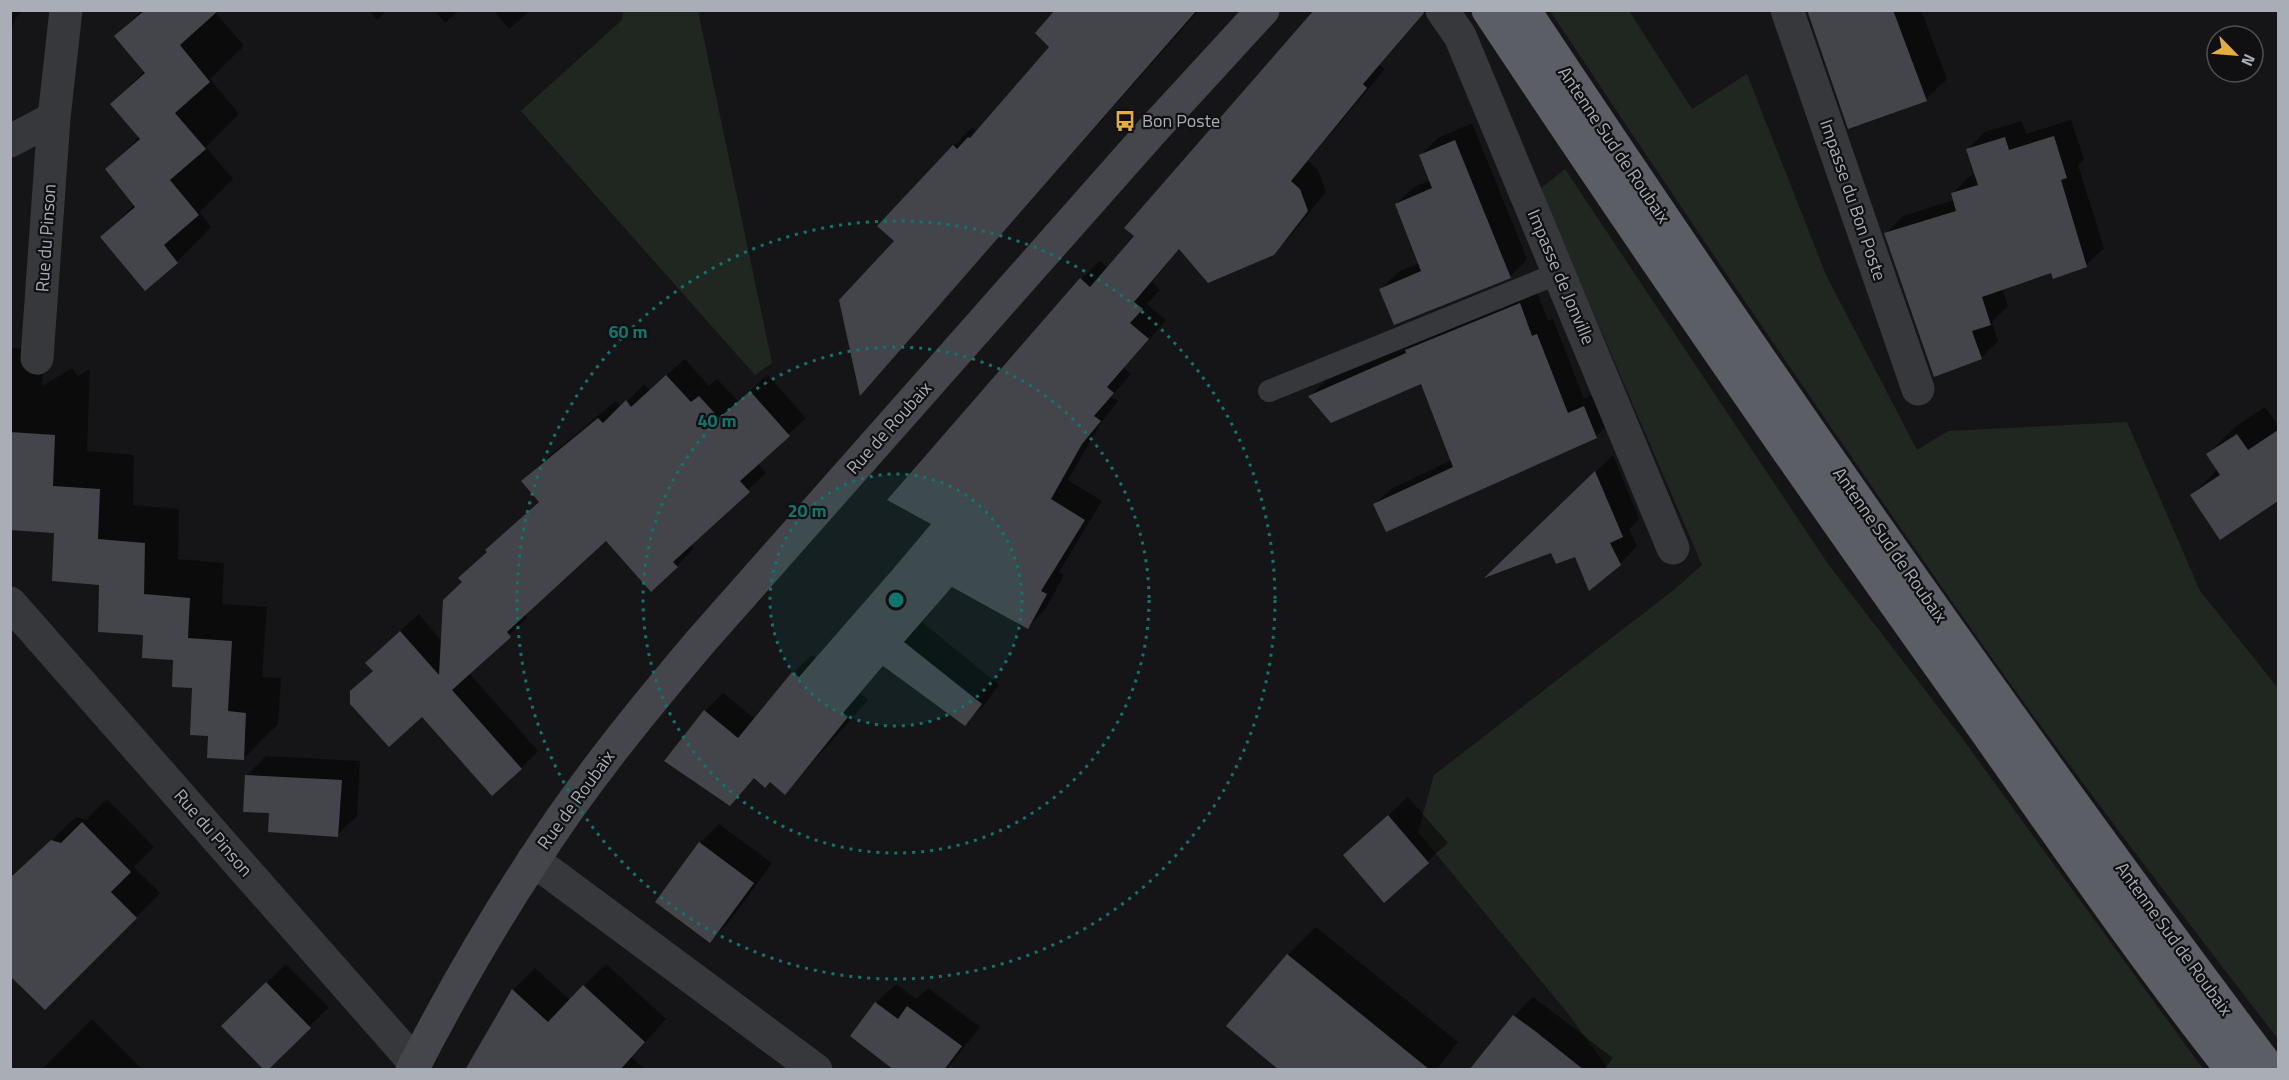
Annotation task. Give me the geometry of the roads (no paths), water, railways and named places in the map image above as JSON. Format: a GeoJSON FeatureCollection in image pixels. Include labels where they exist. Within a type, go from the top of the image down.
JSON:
{"type":"FeatureCollection","features":[{"type":"Feature","properties":{"kind":"highway","name":"Antenne Sud de Roubaix"},"geometry":{"type":"LineString","coordinates":[[1488,10],[1679,293],[1871,569],[2107,902],[2232,1070]]}},
{"type":"Feature","properties":{"kind":"highway","name":"Antenne Sud de Roubaix"},"geometry":{"type":"LineString","coordinates":[[1524,10],[1860,504],[2270,1070]]}},
{"type":"Feature","properties":{"kind":"main road","name":"Rue de Roubaix"},"geometry":{"type":"LineString","coordinates":[[413,1066],[475,954],[533,860],[593,774],[643,710],[701,641],[1143,141],[1263,10]]}},
{"type":"Feature","properties":{"kind":"street","name":"Rue du Pinson"},"geometry":{"type":"LineString","coordinates":[[37,358],[54,118],[66,10]]}},
{"type":"Feature","properties":{"kind":"street","name":"Impasse de Jonville"},"geometry":{"type":"LineString","coordinates":[[1442,10],[1460,36],[1673,548]]}},
{"type":"Feature","properties":{"kind":"street","name":"Impasse du Bon Poste"},"geometry":{"type":"LineString","coordinates":[[1787,10],[1918,389]]}},
{"type":"Feature","properties":{"kind":"street"},"geometry":{"type":"LineString","coordinates":[[10,141],[54,118]]}},
{"type":"Feature","properties":{"kind":"street","name":"Rue du Pinson"},"geometry":{"type":"LineString","coordinates":[[10,603],[413,1066]]}},
{"type":"Feature","properties":{"kind":"street","name":"Rue de Roubaix"},"geometry":{"type":"LineString","coordinates":[[533,860],[816,1070]]}},
{"type":"Feature","properties":{"kind":"lane"},"geometry":{"type":"LineString","coordinates":[[1269,391],[1559,273]]}},
{"type":"Feature","properties":{"kind":"place","name":"Bon Poste"},"geometry":{"type":"Point","coordinates":[1125,121]}}]}
